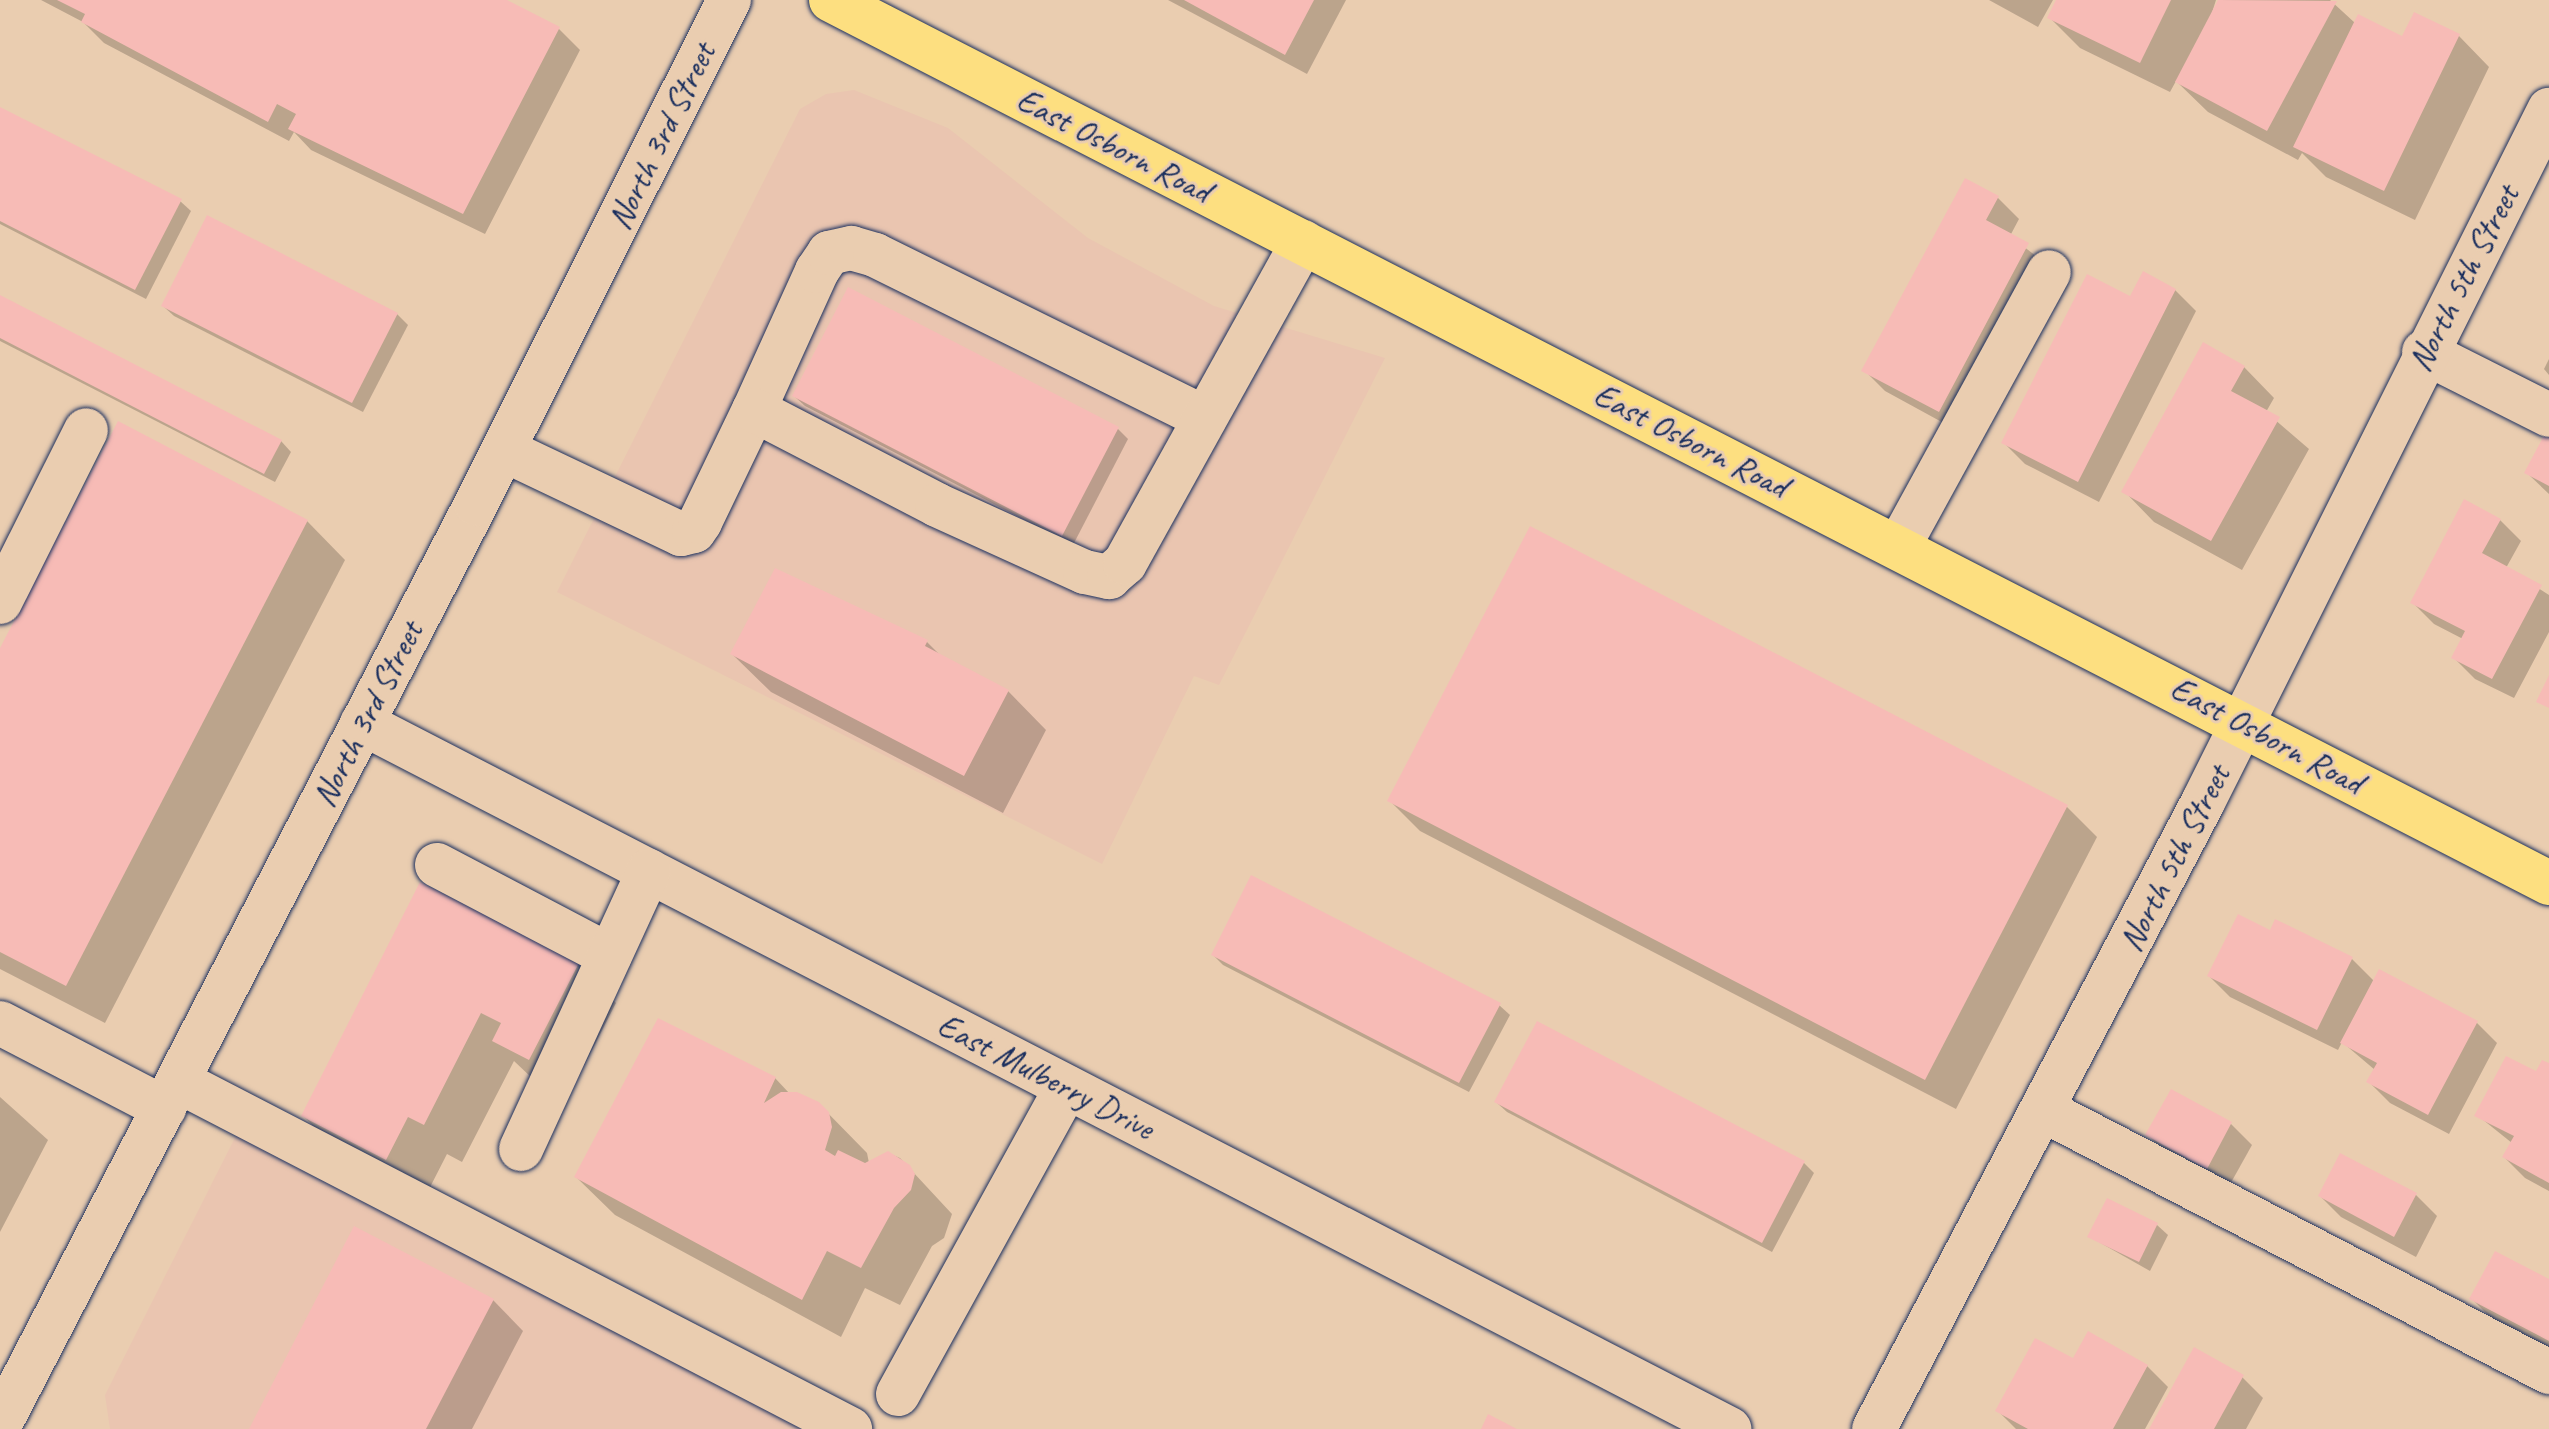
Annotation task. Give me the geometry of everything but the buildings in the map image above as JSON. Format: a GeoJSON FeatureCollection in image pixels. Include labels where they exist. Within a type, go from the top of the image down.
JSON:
{"type":"FeatureCollection","features":[{"type":"Feature","properties":{"kind":"main road","name":"East Osborn Road"},"geometry":{"type":"LineString","coordinates":[[831,0],[2244,723],[2549,883]]}},
{"type":"Feature","properties":{"kind":"street","name":"North 3rd Street"},"geometry":{"type":"LineString","coordinates":[[0,1425],[504,450],[729,0]]}},
{"type":"Feature","properties":{"kind":"street","name":"North 5th Street"},"geometry":{"type":"LineString","coordinates":[[1874,1429],[2045,1111],[2244,723],[2424,352],[2549,110]]}},
{"type":"Feature","properties":{"kind":"street"},"geometry":{"type":"LineString","coordinates":[[754,410],[937,505],[1085,572],[1109,577],[1125,563],[1303,242]]}},
{"type":"Feature","properties":{"kind":"street"},"geometry":{"type":"LineString","coordinates":[[504,450],[681,534],[694,531],[754,410],[817,271],[829,253],[851,248],[875,255],[1205,418]]}},
{"type":"Feature","properties":{"kind":"street"},"geometry":{"type":"LineString","coordinates":[[1899,546],[2049,272]]}},
{"type":"Feature","properties":{"kind":"street"},"geometry":{"type":"LineString","coordinates":[[2424,352],[2549,415]]}},
{"type":"Feature","properties":{"kind":"street"},"geometry":{"type":"LineString","coordinates":[[0,602],[86,430]]}},
{"type":"Feature","properties":{"kind":"street","name":"East Mulberry Drive"},"geometry":{"type":"LineString","coordinates":[[362,723],[1729,1429]]}},
{"type":"Feature","properties":{"kind":"street"},"geometry":{"type":"LineString","coordinates":[[437,865],[610,956]]}},
{"type":"Feature","properties":{"kind":"street"},"geometry":{"type":"LineString","coordinates":[[521,1149],[649,871]]}},
{"type":"Feature","properties":{"kind":"street"},"geometry":{"type":"LineString","coordinates":[[0,1023],[171,1095],[850,1429]]}},
{"type":"Feature","properties":{"kind":"street"},"geometry":{"type":"LineString","coordinates":[[898,1394],[1067,1087]]}},
{"type":"Feature","properties":{"kind":"street"},"geometry":{"type":"LineString","coordinates":[[2045,1111],[2549,1372]]}},
{"type":"Feature","properties":{"kind":"street"},"geometry":{"type":"LineString","coordinates":[[0,1425],[7,1429]]}},
{"type":"Feature","properties":{"kind":"shaded area"},"geometry":{"type":"Polygon","coordinates":[[[854,90],[948,128],[1088,238],[1214,306],[1385,358],[1219,685],[1194,676],[1102,864],[557,592],[800,109],[826,94],[854,90]]]}},
{"type":"Feature","properties":{"kind":"shaded area"},"geometry":{"type":"Polygon","coordinates":[[[249,1110],[876,1429],[110,1429],[105,1395],[249,1110]]]}}]}
